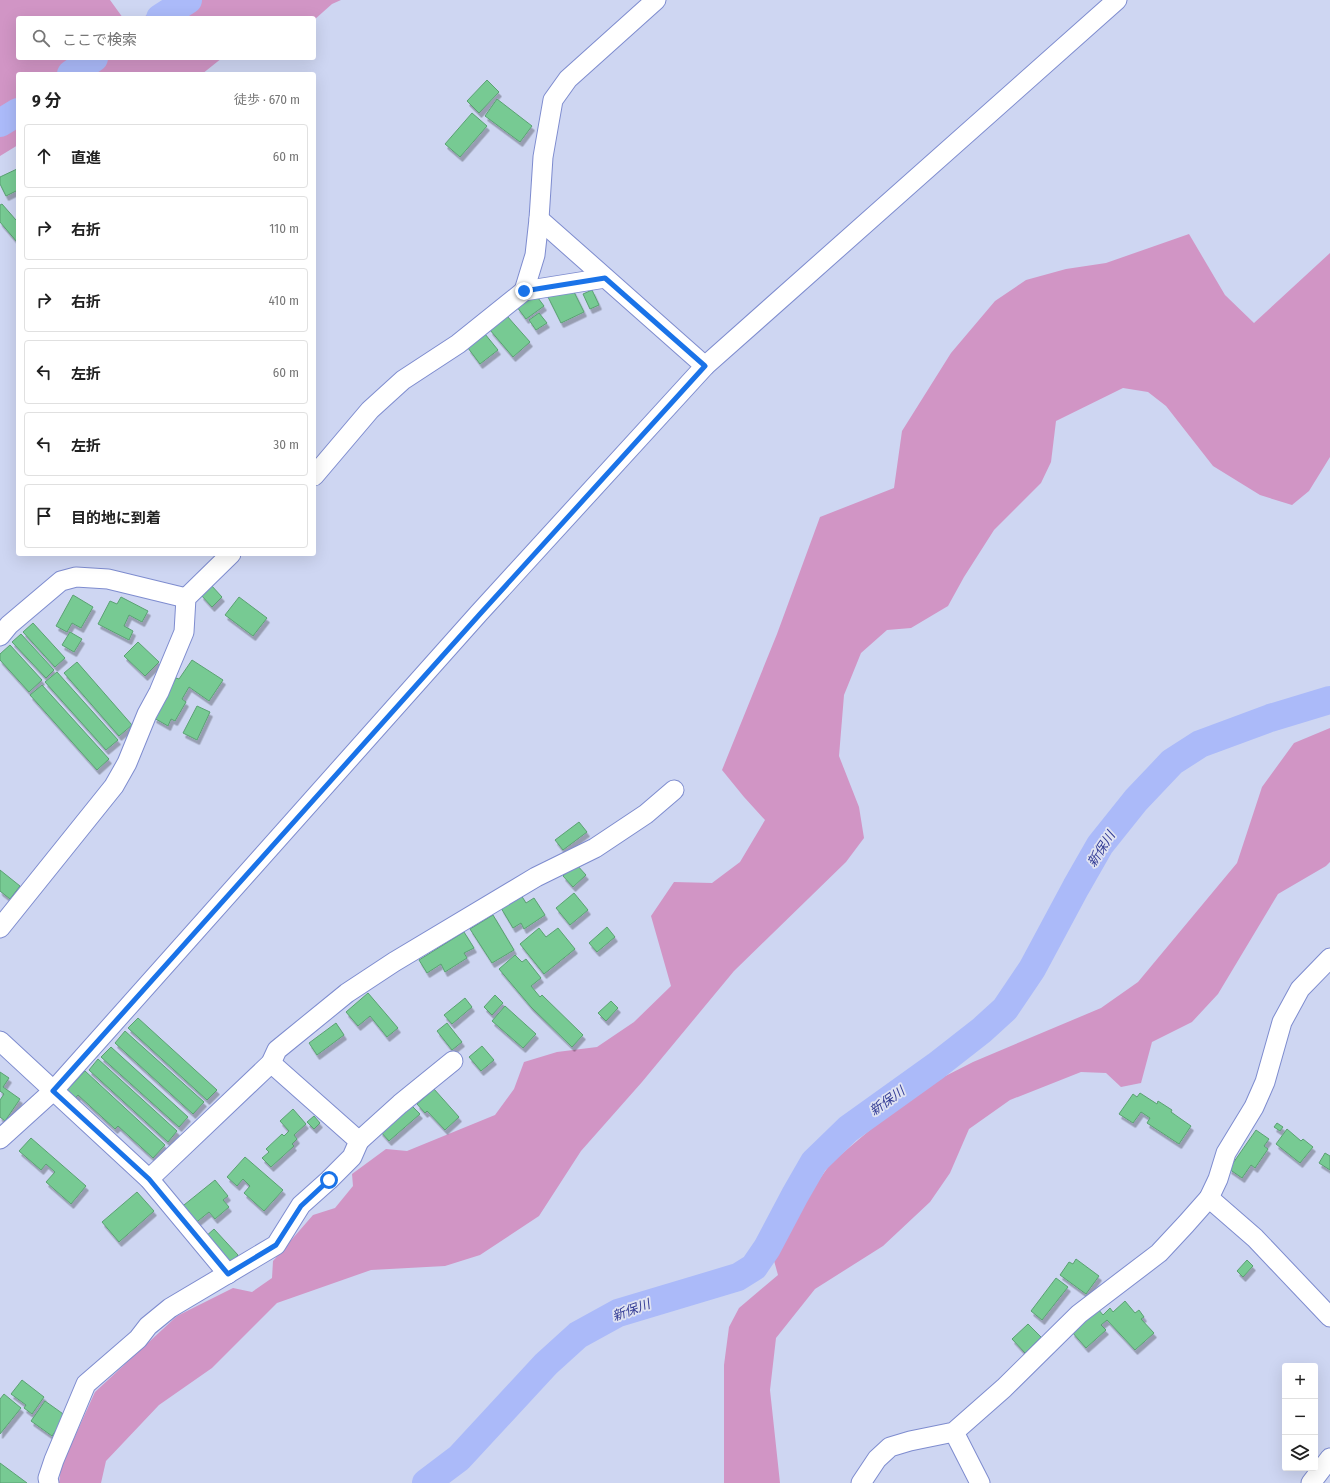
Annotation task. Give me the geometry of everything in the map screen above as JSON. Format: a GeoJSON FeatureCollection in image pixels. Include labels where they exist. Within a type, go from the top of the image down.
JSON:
{"type":"FeatureCollection","features":[{"type":"Feature","properties":{"kind":"street"},"geometry":{"type":"LineString","coordinates":[[524,291],[535,255],[540,219],[543,157],[553,100],[568,79],[656,0]]}},
{"type":"Feature","properties":{"kind":"street"},"geometry":{"type":"LineString","coordinates":[[0,1139],[53,1091],[485,608],[705,366],[1117,0]]}},
{"type":"Feature","properties":{"kind":"street"},"geometry":{"type":"LineString","coordinates":[[540,219],[705,366]]}},
{"type":"Feature","properties":{"kind":"street"},"geometry":{"type":"LineString","coordinates":[[316,474],[370,410],[403,380],[458,344],[524,291],[605,278]]}},
{"type":"Feature","properties":{"kind":"street"},"geometry":{"type":"LineString","coordinates":[[0,928],[114,786],[127,763],[147,714],[184,632],[186,598],[229,556]]}},
{"type":"Feature","properties":{"kind":"street"},"geometry":{"type":"LineString","coordinates":[[0,636],[10,625],[61,581],[76,577],[108,579],[186,598]]}},
{"type":"Feature","properties":{"kind":"street"},"geometry":{"type":"LineString","coordinates":[[149,1179],[271,1063],[277,1050],[347,993],[394,962],[536,876],[595,848],[646,814],[674,790]]}},
{"type":"Feature","properties":{"kind":"street"},"geometry":{"type":"LineString","coordinates":[[861,1483],[877,1459],[890,1447],[910,1441],[954,1432],[1004,1388],[1079,1314],[1159,1253],[1209,1198],[1218,1179],[1226,1153],[1257,1101],[1265,1082],[1282,1022],[1300,988],[1330,958]]}},
{"type":"Feature","properties":{"kind":"street"},"geometry":{"type":"LineString","coordinates":[[0,1040],[149,1179],[228,1274]]}},
{"type":"Feature","properties":{"kind":"street"},"geometry":{"type":"LineString","coordinates":[[49,1483],[48,1478],[54,1460],[86,1384],[138,1339],[148,1326],[170,1308],[276,1245],[301,1206],[352,1157],[359,1141],[400,1104],[453,1061]]}},
{"type":"Feature","properties":{"kind":"street"},"geometry":{"type":"LineString","coordinates":[[271,1063],[359,1141]]}},
{"type":"Feature","properties":{"kind":"street"},"geometry":{"type":"LineString","coordinates":[[1209,1198],[1255,1238],[1330,1317]]}},
{"type":"Feature","properties":{"kind":"street"},"geometry":{"type":"LineString","coordinates":[[954,1432],[980,1483]]}},
{"type":"Feature","properties":{"kind":"street"},"geometry":{"type":"LineString","coordinates":[[1311,1483],[1330,1458]]}},
{"type":"Feature","properties":{"kind":"shaded area"},"geometry":{"type":"Polygon","coordinates":[[[0,0],[110,0],[122,16],[16,16],[16,60],[220,60],[204,72],[16,72],[16,146],[0,156],[0,0]]]}},
{"type":"Feature","properties":{"kind":"shaded area"},"geometry":{"type":"Polygon","coordinates":[[[172,0],[341,0],[332,4],[316,18],[316,16],[145,16],[172,0]]]}},
{"type":"Feature","properties":{"kind":"shaded area"},"geometry":{"type":"Polygon","coordinates":[[[1189,234],[1225,295],[1254,323],[1330,253],[1330,457],[1309,491],[1292,505],[1260,495],[1213,466],[1166,406],[1148,392],[1123,388],[1056,421],[1051,462],[1041,483],[994,530],[964,577],[948,606],[911,628],[887,630],[861,653],[844,695],[839,756],[859,807],[864,838],[846,862],[734,971],[642,1082],[581,1151],[539,1216],[480,1255],[445,1266],[371,1270],[277,1303],[212,1368],[159,1405],[106,1461],[101,1483],[59,1483],[61,1467],[95,1392],[177,1316],[233,1288],[252,1292],[272,1278],[273,1261],[313,1215],[335,1208],[353,1186],[352,1174],[386,1149],[407,1151],[495,1115],[514,1089],[524,1062],[557,1052],[597,1047],[634,1022],[671,986],[651,916],[674,882],[712,883],[740,862],[765,820],[722,770],[777,634],[820,517],[894,488],[902,431],[951,353],[995,301],[1026,280],[1066,269],[1106,263],[1189,234]]]}},
{"type":"Feature","properties":{"kind":"shaded area"},"geometry":{"type":"Polygon","coordinates":[[[1330,728],[1330,862],[1326,866],[1278,894],[1218,994],[1192,1022],[1152,1042],[1141,1083],[1121,1087],[1106,1073],[1081,1072],[1010,1100],[969,1129],[950,1173],[930,1202],[883,1246],[815,1289],[776,1338],[770,1390],[780,1483],[724,1483],[724,1365],[729,1327],[739,1308],[778,1275],[773,1257],[804,1201],[831,1163],[916,1091],[973,1062],[1101,1008],[1138,982],[1237,863],[1262,787],[1294,743],[1330,728]]]}},
{"type":"Feature","properties":{"kind":"building"},"geometry":{"type":"Polygon","coordinates":[[[487,80],[499,92],[479,113],[467,101],[487,80]]]}},
{"type":"Feature","properties":{"kind":"building"},"geometry":{"type":"Polygon","coordinates":[[[497,99],[532,126],[520,142],[485,116],[497,99]]]}},
{"type":"Feature","properties":{"kind":"building"},"geometry":{"type":"Polygon","coordinates":[[[472,113],[487,126],[460,157],[445,144],[472,113]]]}},
{"type":"Feature","properties":{"kind":"building"},"geometry":{"type":"Polygon","coordinates":[[[16,169],[16,191],[6,196],[0,184],[0,177],[16,169]]]}},
{"type":"Feature","properties":{"kind":"building"},"geometry":{"type":"Polygon","coordinates":[[[2,204],[16,220],[16,241],[0,222],[0,205],[2,204]]]}},
{"type":"Feature","properties":{"kind":"building"},"geometry":{"type":"Polygon","coordinates":[[[571,286],[584,312],[561,323],[548,297],[571,286]]]}},
{"type":"Feature","properties":{"kind":"building"},"geometry":{"type":"Polygon","coordinates":[[[592,290],[599,305],[590,309],[583,294],[592,290]]]}},
{"type":"Feature","properties":{"kind":"building"},"geometry":{"type":"Polygon","coordinates":[[[535,294],[544,306],[526,319],[517,307],[535,294]]]}},
{"type":"Feature","properties":{"kind":"building"},"geometry":{"type":"Polygon","coordinates":[[[539,313],[547,323],[536,330],[529,320],[539,313]]]}},
{"type":"Feature","properties":{"kind":"building"},"geometry":{"type":"Polygon","coordinates":[[[507,316],[530,342],[513,357],[490,330],[507,316]]]}},
{"type":"Feature","properties":{"kind":"building"},"geometry":{"type":"Polygon","coordinates":[[[485,334],[498,350],[480,364],[468,348],[485,334]]]}},
{"type":"Feature","properties":{"kind":"building"},"geometry":{"type":"Polygon","coordinates":[[[211,585],[222,597],[212,607],[201,595],[211,585]]]}},
{"type":"Feature","properties":{"kind":"building"},"geometry":{"type":"Polygon","coordinates":[[[73,595],[93,607],[81,628],[72,623],[67,632],[56,626],[73,595]]]}},
{"type":"Feature","properties":{"kind":"building"},"geometry":{"type":"Polygon","coordinates":[[[121,597],[148,611],[142,622],[129,615],[124,626],[133,631],[129,640],[98,624],[110,601],[117,604],[121,597]]]}},
{"type":"Feature","properties":{"kind":"building"},"geometry":{"type":"Polygon","coordinates":[[[239,597],[267,618],[253,636],[225,615],[239,597]]]}},
{"type":"Feature","properties":{"kind":"building"},"geometry":{"type":"Polygon","coordinates":[[[33,623],[65,658],[55,667],[23,632],[33,623]]]}},
{"type":"Feature","properties":{"kind":"building"},"geometry":{"type":"Polygon","coordinates":[[[70,632],[82,639],[74,652],[62,645],[70,632]]]}},
{"type":"Feature","properties":{"kind":"building"},"geometry":{"type":"Polygon","coordinates":[[[21,634],[54,670],[46,678],[12,642],[21,634]]]}},
{"type":"Feature","properties":{"kind":"building"},"geometry":{"type":"Polygon","coordinates":[[[138,642],[159,662],[145,676],[124,656],[138,642]]]}},
{"type":"Feature","properties":{"kind":"building"},"geometry":{"type":"Polygon","coordinates":[[[10,645],[42,680],[29,692],[0,660],[0,654],[10,645]]]}},
{"type":"Feature","properties":{"kind":"building"},"geometry":{"type":"Polygon","coordinates":[[[192,660],[223,680],[209,701],[189,687],[182,699],[186,702],[175,721],[171,719],[168,726],[154,718],[176,678],[179,679],[192,660]]]}},
{"type":"Feature","properties":{"kind":"building"},"geometry":{"type":"Polygon","coordinates":[[[77,662],[132,725],[119,736],[64,673],[77,662]]]}},
{"type":"Feature","properties":{"kind":"building"},"geometry":{"type":"Polygon","coordinates":[[[57,672],[118,740],[106,750],[45,682],[57,672]]]}},
{"type":"Feature","properties":{"kind":"building"},"geometry":{"type":"Polygon","coordinates":[[[42,685],[109,759],[97,770],[30,695],[42,685]]]}},
{"type":"Feature","properties":{"kind":"building"},"geometry":{"type":"Polygon","coordinates":[[[197,706],[210,712],[197,740],[183,733],[197,706]]]}},
{"type":"Feature","properties":{"kind":"building"},"geometry":{"type":"Polygon","coordinates":[[[579,822],[587,832],[563,850],[555,840],[579,822]]]}},
{"type":"Feature","properties":{"kind":"building"},"geometry":{"type":"Polygon","coordinates":[[[576,864],[586,875],[573,887],[563,876],[576,864]]]}},
{"type":"Feature","properties":{"kind":"building"},"geometry":{"type":"Polygon","coordinates":[[[0,870],[20,886],[10,899],[0,891],[0,870]]]}},
{"type":"Feature","properties":{"kind":"building"},"geometry":{"type":"Polygon","coordinates":[[[574,893],[588,910],[570,925],[556,908],[574,893]]]}},
{"type":"Feature","properties":{"kind":"building"},"geometry":{"type":"Polygon","coordinates":[[[521,895],[526,903],[534,898],[545,915],[524,929],[521,923],[513,928],[501,908],[521,895]]]}},
{"type":"Feature","properties":{"kind":"building"},"geometry":{"type":"Polygon","coordinates":[[[493,915],[514,950],[492,963],[470,929],[493,915]]]}},
{"type":"Feature","properties":{"kind":"building"},"geometry":{"type":"Polygon","coordinates":[[[607,927],[615,937],[597,952],[589,943],[607,927]]]}},
{"type":"Feature","properties":{"kind":"building"},"geometry":{"type":"Polygon","coordinates":[[[539,928],[546,937],[558,928],[575,949],[544,974],[520,944],[539,928]]]}},
{"type":"Feature","properties":{"kind":"building"},"geometry":{"type":"Polygon","coordinates":[[[464,932],[474,948],[464,953],[467,958],[445,972],[441,964],[427,973],[419,960],[464,932]]]}},
{"type":"Feature","properties":{"kind":"building"},"geometry":{"type":"Polygon","coordinates":[[[515,955],[522,962],[526,959],[541,978],[531,986],[540,997],[542,995],[583,1035],[572,1047],[531,1007],[499,969],[515,955]]]}},
{"type":"Feature","properties":{"kind":"building"},"geometry":{"type":"Polygon","coordinates":[[[368,993],[398,1028],[387,1037],[370,1016],[358,1026],[346,1012],[368,993]]]}},
{"type":"Feature","properties":{"kind":"building"},"geometry":{"type":"Polygon","coordinates":[[[495,995],[503,1003],[492,1015],[484,1007],[495,995]]]}},
{"type":"Feature","properties":{"kind":"building"},"geometry":{"type":"Polygon","coordinates":[[[465,998],[472,1007],[452,1024],[444,1015],[465,998]]]}},
{"type":"Feature","properties":{"kind":"building"},"geometry":{"type":"Polygon","coordinates":[[[611,1001],[618,1008],[606,1021],[598,1013],[611,1001]]]}},
{"type":"Feature","properties":{"kind":"building"},"geometry":{"type":"Polygon","coordinates":[[[505,1006],[536,1034],[523,1048],[492,1021],[505,1006]]]}},
{"type":"Feature","properties":{"kind":"building"},"geometry":{"type":"Polygon","coordinates":[[[138,1018],[217,1090],[207,1100],[128,1028],[138,1018]]]}},
{"type":"Feature","properties":{"kind":"building"},"geometry":{"type":"Polygon","coordinates":[[[336,1023],[344,1035],[317,1055],[309,1043],[336,1023]]]}},
{"type":"Feature","properties":{"kind":"building"},"geometry":{"type":"Polygon","coordinates":[[[447,1023],[462,1042],[452,1050],[437,1031],[447,1023]]]}},
{"type":"Feature","properties":{"kind":"building"},"geometry":{"type":"Polygon","coordinates":[[[125,1031],[204,1102],[193,1114],[115,1043],[125,1031]]]}},
{"type":"Feature","properties":{"kind":"building"},"geometry":{"type":"Polygon","coordinates":[[[482,1046],[494,1060],[481,1071],[469,1057],[482,1046]]]}},
{"type":"Feature","properties":{"kind":"building"},"geometry":{"type":"Polygon","coordinates":[[[111,1047],[188,1117],[179,1127],[101,1057],[111,1047]]]}},
{"type":"Feature","properties":{"kind":"building"},"geometry":{"type":"Polygon","coordinates":[[[98,1059],[177,1131],[168,1142],[89,1070],[98,1059]]]}},
{"type":"Feature","properties":{"kind":"building"},"geometry":{"type":"Polygon","coordinates":[[[85,1071],[165,1145],[153,1158],[118,1126],[115,1129],[78,1095],[74,1100],[65,1092],[85,1071]]]}},
{"type":"Feature","properties":{"kind":"building"},"geometry":{"type":"Polygon","coordinates":[[[0,1072],[9,1078],[3,1087],[20,1099],[5,1121],[0,1117],[0,1100],[4,1094],[0,1091],[0,1072]]]}},
{"type":"Feature","properties":{"kind":"building"},"geometry":{"type":"Polygon","coordinates":[[[434,1089],[459,1117],[445,1130],[427,1111],[425,1113],[417,1104],[434,1089]]]}},
{"type":"Feature","properties":{"kind":"building"},"geometry":{"type":"Polygon","coordinates":[[[1140,1093],[1157,1104],[1158,1101],[1172,1110],[1171,1112],[1191,1126],[1179,1144],[1147,1123],[1150,1118],[1141,1112],[1133,1123],[1119,1114],[1133,1094],[1137,1097],[1140,1093]]]}},
{"type":"Feature","properties":{"kind":"building"},"geometry":{"type":"Polygon","coordinates":[[[410,1104],[420,1114],[389,1141],[380,1131],[410,1104]]]}},
{"type":"Feature","properties":{"kind":"building"},"geometry":{"type":"Polygon","coordinates":[[[293,1109],[306,1124],[294,1135],[297,1139],[292,1144],[294,1146],[271,1167],[262,1158],[269,1152],[266,1149],[282,1134],[284,1136],[289,1131],[280,1121],[293,1109]]]}},
{"type":"Feature","properties":{"kind":"building"},"geometry":{"type":"Polygon","coordinates":[[[314,1116],[320,1123],[314,1129],[307,1122],[314,1116]]]}},
{"type":"Feature","properties":{"kind":"building"},"geometry":{"type":"Polygon","coordinates":[[[1277,1123],[1283,1127],[1280,1131],[1274,1127],[1277,1123]]]}},
{"type":"Feature","properties":{"kind":"building"},"geometry":{"type":"Polygon","coordinates":[[[1287,1129],[1301,1141],[1303,1139],[1313,1147],[1300,1163],[1276,1144],[1287,1129]]]}},
{"type":"Feature","properties":{"kind":"building"},"geometry":{"type":"Polygon","coordinates":[[[1256,1130],[1269,1139],[1264,1146],[1268,1149],[1255,1168],[1251,1165],[1242,1178],[1229,1169],[1256,1130]]]}},
{"type":"Feature","properties":{"kind":"building"},"geometry":{"type":"Polygon","coordinates":[[[31,1138],[86,1186],[71,1204],[46,1182],[55,1172],[46,1164],[41,1170],[19,1151],[31,1138]]]}},
{"type":"Feature","properties":{"kind":"building"},"geometry":{"type":"Polygon","coordinates":[[[1325,1153],[1330,1156],[1330,1170],[1319,1163],[1325,1153]]]}},
{"type":"Feature","properties":{"kind":"building"},"geometry":{"type":"Polygon","coordinates":[[[245,1157],[283,1190],[264,1211],[244,1193],[250,1186],[243,1179],[237,1186],[227,1177],[245,1157]]]}},
{"type":"Feature","properties":{"kind":"building"},"geometry":{"type":"Polygon","coordinates":[[[215,1180],[228,1196],[223,1200],[229,1207],[215,1219],[209,1212],[193,1225],[179,1209],[215,1180]]]}},
{"type":"Feature","properties":{"kind":"building"},"geometry":{"type":"Polygon","coordinates":[[[137,1192],[154,1211],[119,1242],[102,1222],[137,1192]]]}},
{"type":"Feature","properties":{"kind":"building"},"geometry":{"type":"Polygon","coordinates":[[[214,1229],[238,1255],[228,1265],[204,1238],[214,1229]]]}},
{"type":"Feature","properties":{"kind":"building"},"geometry":{"type":"Polygon","coordinates":[[[1076,1259],[1099,1276],[1086,1294],[1060,1275],[1069,1262],[1073,1264],[1076,1259]]]}},
{"type":"Feature","properties":{"kind":"building"},"geometry":{"type":"Polygon","coordinates":[[[1247,1260],[1253,1266],[1243,1277],[1237,1271],[1247,1260]]]}},
{"type":"Feature","properties":{"kind":"building"},"geometry":{"type":"Polygon","coordinates":[[[1056,1278],[1068,1287],[1042,1320],[1031,1311],[1056,1278]]]}},
{"type":"Feature","properties":{"kind":"building"},"geometry":{"type":"Polygon","coordinates":[[[1125,1301],[1135,1313],[1139,1310],[1144,1317],[1141,1319],[1154,1333],[1135,1350],[1107,1320],[1101,1325],[1106,1330],[1086,1348],[1072,1332],[1098,1309],[1103,1315],[1110,1308],[1113,1312],[1125,1301]]]}},
{"type":"Feature","properties":{"kind":"building"},"geometry":{"type":"Polygon","coordinates":[[[1028,1324],[1041,1337],[1025,1353],[1012,1339],[1028,1324]]]}},
{"type":"Feature","properties":{"kind":"building"},"geometry":{"type":"Polygon","coordinates":[[[22,1380],[44,1397],[32,1414],[24,1408],[26,1405],[11,1394],[22,1380]]]}},
{"type":"Feature","properties":{"kind":"building"},"geometry":{"type":"Polygon","coordinates":[[[4,1394],[21,1408],[0,1434],[0,1399],[4,1394]]]}},
{"type":"Feature","properties":{"kind":"building"},"geometry":{"type":"Polygon","coordinates":[[[45,1401],[66,1416],[52,1436],[31,1421],[45,1401]]]}},
{"type":"Feature","properties":{"kind":"building"},"geometry":{"type":"Polygon","coordinates":[[[0,1463],[27,1483],[0,1483],[0,1463]]]}},
{"type":"Feature","properties":{"kind":"waterway"},"geometry":{"type":"LineString","coordinates":[[163,16],[188,0]]}},
{"type":"Feature","properties":{"kind":"waterway"},"geometry":{"type":"LineString","coordinates":[[74,72],[91,60]]}},
{"type":"Feature","properties":{"kind":"waterway"},"geometry":{"type":"LineString","coordinates":[[0,123],[16,113]]}},
{"type":"Feature","properties":{"kind":"waterway","name":"新保川"},"geometry":{"type":"LineString","coordinates":[[426,1483],[459,1458],[546,1364],[578,1335],[618,1313],[738,1277],[754,1267],[767,1248],[814,1162],[848,1129],[936,1066],[982,1030],[1005,1009],[1032,969],[1100,845],[1136,800],[1172,762],[1200,744],[1270,718],[1330,700]]}},
{"type":"Feature","properties":{"kind":"route"},"geometry":{"type":"LineString","coordinates":[[329,1180],[301,1206],[276,1245],[228,1274],[149,1179],[53,1091],[480,614],[705,366],[605,278],[524,291]]}}]}
